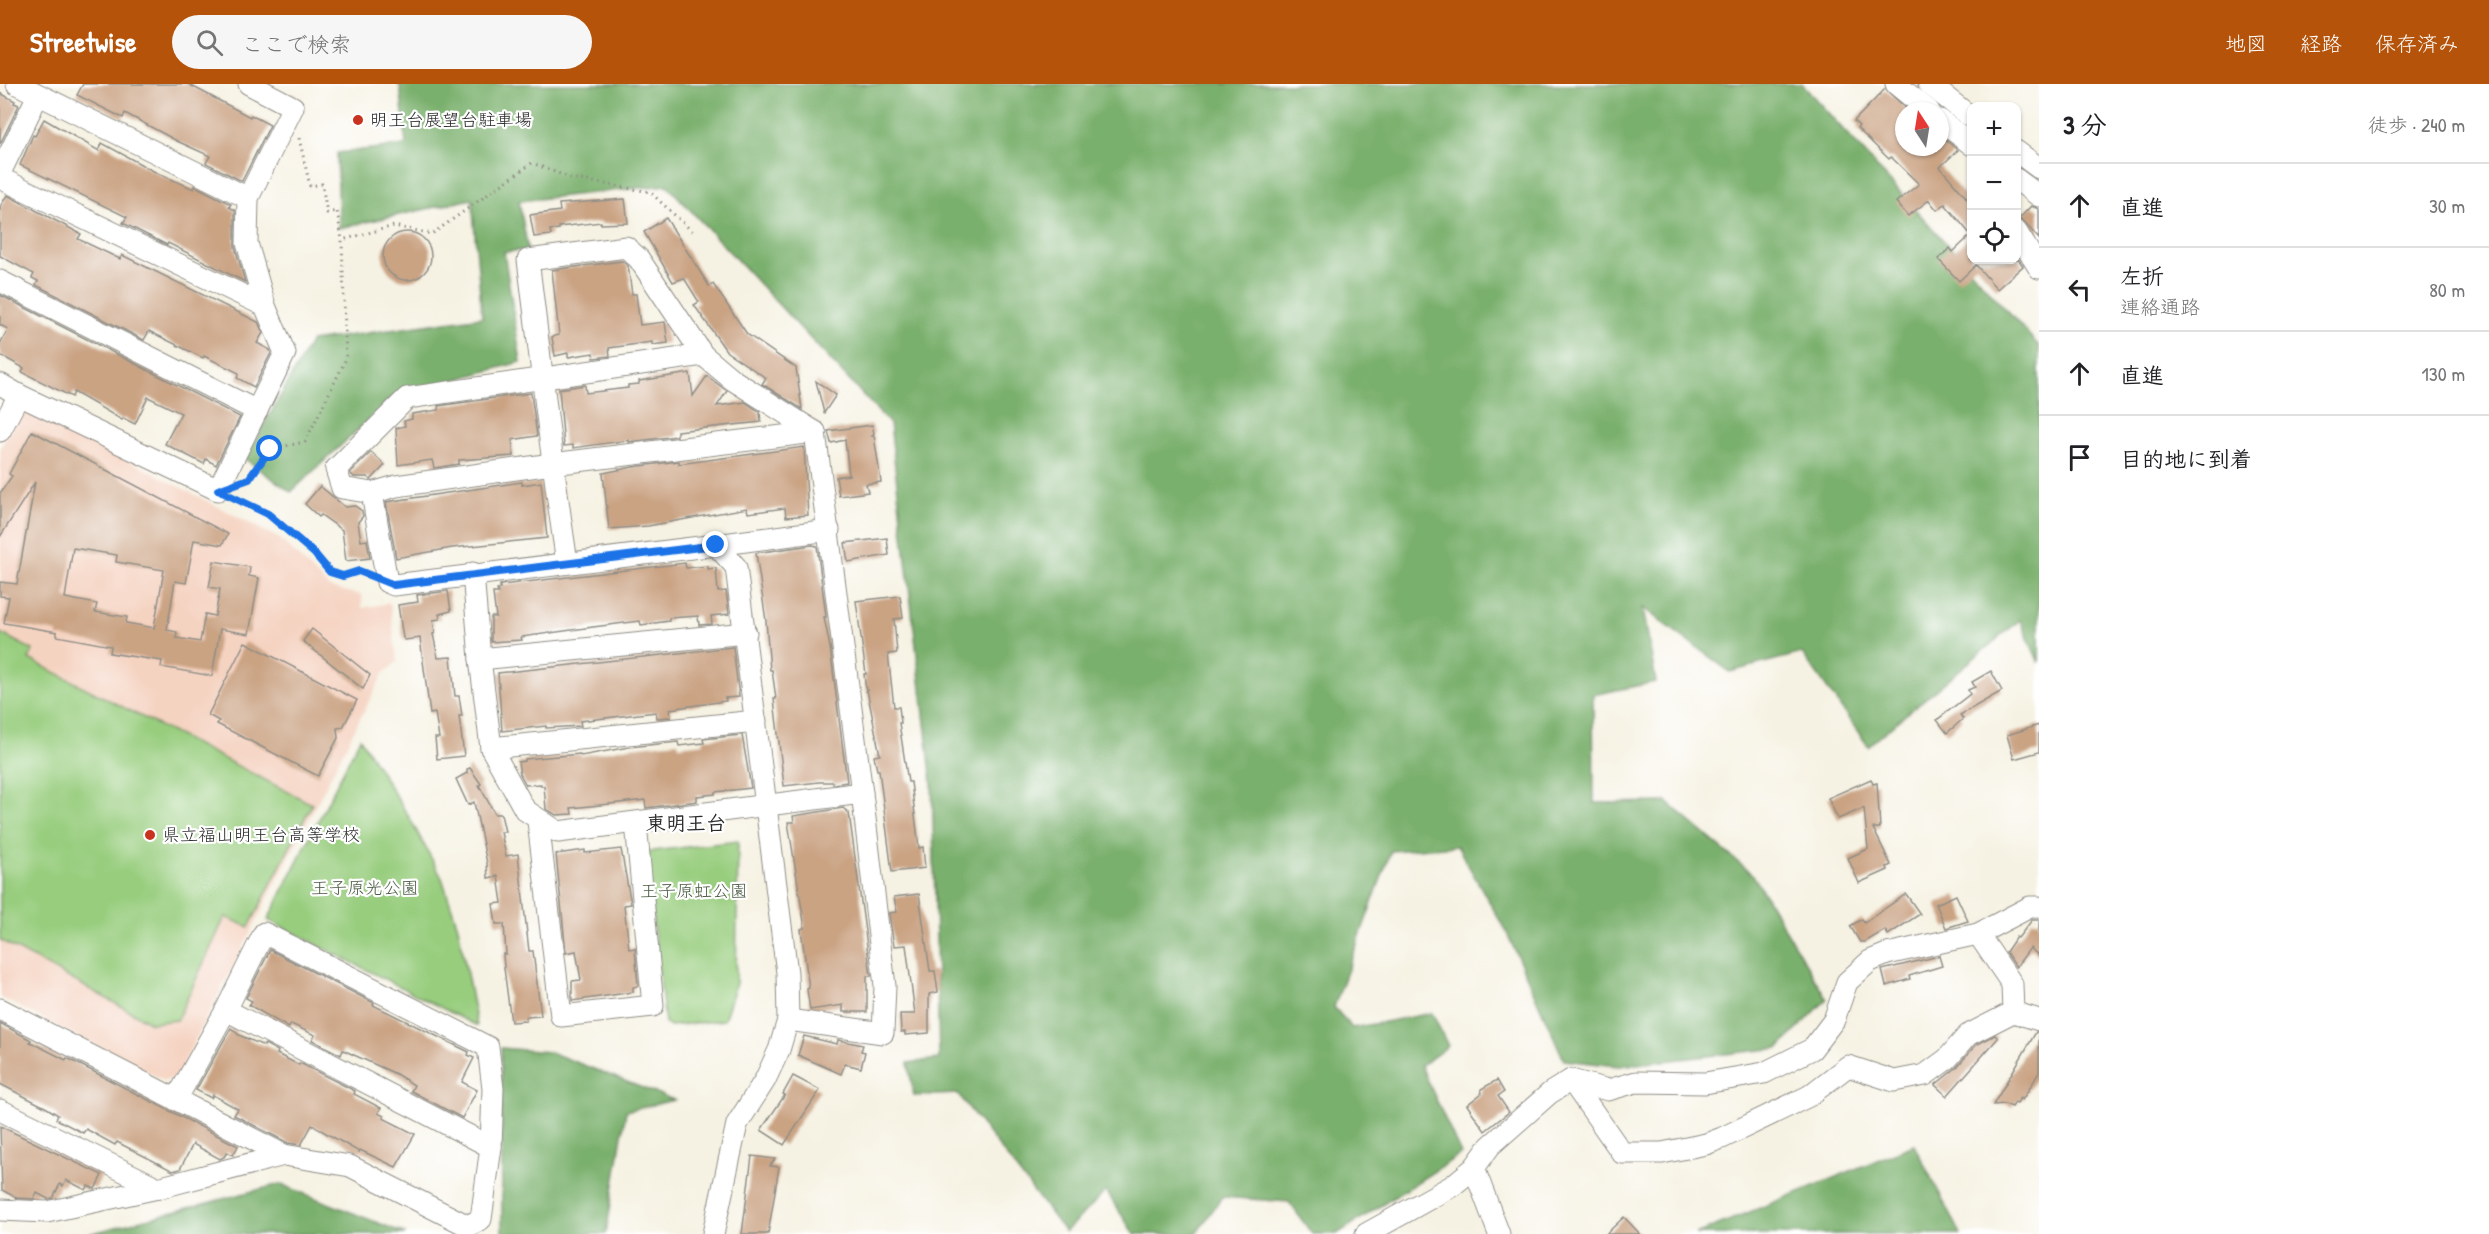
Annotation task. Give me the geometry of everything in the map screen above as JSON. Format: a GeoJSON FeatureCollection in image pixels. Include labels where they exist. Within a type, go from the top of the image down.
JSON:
{"type":"FeatureCollection","features":[{"type":"Feature","properties":{"kind":"street"},"geometry":{"type":"LineString","coordinates":[[17,84],[248,198]]}},
{"type":"Feature","properties":{"kind":"street"},"geometry":{"type":"LineString","coordinates":[[0,384],[218,490],[285,353],[266,306],[247,243],[248,198],[293,107],[249,84]]}},
{"type":"Feature","properties":{"kind":"street"},"geometry":{"type":"LineString","coordinates":[[1896,84],[1918,102]]}},
{"type":"Feature","properties":{"kind":"street"},"geometry":{"type":"LineString","coordinates":[[1929,84],[1967,115]]}},
{"type":"Feature","properties":{"kind":"street"},"geometry":{"type":"LineString","coordinates":[[0,173],[38,95]]}},
{"type":"Feature","properties":{"kind":"street"},"geometry":{"type":"LineString","coordinates":[[1949,127],[1967,142]]}},
{"type":"Feature","properties":{"kind":"street"},"geometry":{"type":"LineString","coordinates":[[2021,155],[2039,168]]}},
{"type":"Feature","properties":{"kind":"street"},"geometry":{"type":"LineString","coordinates":[[0,178],[266,306]]}},
{"type":"Feature","properties":{"kind":"street"},"geometry":{"type":"LineString","coordinates":[[2021,182],[2039,195]]}},
{"type":"Feature","properties":{"kind":"street"},"geometry":{"type":"LineString","coordinates":[[2021,239],[2039,268]]}},
{"type":"Feature","properties":{"kind":"street"},"geometry":{"type":"LineString","coordinates":[[567,562],[552,464],[544,379],[528,260],[626,247],[639,259],[703,355],[733,380],[815,432],[885,986],[883,1034],[788,1020]]}},
{"type":"Feature","properties":{"kind":"street"},"geometry":{"type":"LineString","coordinates":[[0,281],[257,411]]}},
{"type":"Feature","properties":{"kind":"street"},"geometry":{"type":"LineString","coordinates":[[703,355],[407,398],[336,469],[342,488],[372,493],[396,486],[552,464],[815,432]]}},
{"type":"Feature","properties":{"kind":"street"},"geometry":{"type":"LineString","coordinates":[[0,431],[19,395]]}},
{"type":"Feature","properties":{"kind":"street"},"geometry":{"type":"LineString","coordinates":[[372,493],[387,582],[394,585],[473,573],[829,530]]}},
{"type":"Feature","properties":{"kind":"street"},"geometry":{"type":"LineString","coordinates":[[713,1234],[737,1124],[765,1080],[779,1050],[788,1020],[787,973],[736,567],[716,545]]}},
{"type":"Feature","properties":{"kind":"street"},"geometry":{"type":"LineString","coordinates":[[473,573],[480,659],[491,748],[525,810],[538,821],[558,832],[862,793]]}},
{"type":"Feature","properties":{"kind":"street"},"geometry":{"type":"LineString","coordinates":[[480,659],[746,633]]}},
{"type":"Feature","properties":{"kind":"street"},"geometry":{"type":"LineString","coordinates":[[491,748],[756,721]]}},
{"type":"Feature","properties":{"kind":"street"},"geometry":{"type":"LineString","coordinates":[[538,821],[561,1016],[653,1006],[636,823]]}},
{"type":"Feature","properties":{"kind":"street"},"geometry":{"type":"LineString","coordinates":[[1366,1234],[1452,1186],[1474,1168],[1490,1146],[1550,1092],[1571,1080],[1608,1090],[1636,1082],[1705,1083],[1764,1073],[1812,1049],[1834,1020],[1847,982],[1870,961],[1887,954],[1978,934],[2030,907],[2039,907]]}},
{"type":"Feature","properties":{"kind":"street"},"geometry":{"type":"LineString","coordinates":[[0,1009],[176,1100],[284,1155],[350,1166],[468,1226],[481,1220],[491,1147],[493,1089],[488,1047],[264,933],[226,1010],[176,1100]]}},
{"type":"Feature","properties":{"kind":"street"},"geometry":{"type":"LineString","coordinates":[[1978,934],[2012,984],[2013,1012]]}},
{"type":"Feature","properties":{"kind":"street"},"geometry":{"type":"LineString","coordinates":[[226,1010],[491,1147]]}},
{"type":"Feature","properties":{"kind":"street"},"geometry":{"type":"LineString","coordinates":[[1571,1080],[1622,1153],[1662,1153],[1706,1144],[1722,1138],[1809,1096],[1848,1066],[1894,1081],[1925,1075],[1947,1059],[1968,1035],[2013,1012],[2039,1020]]}},
{"type":"Feature","properties":{"kind":"street"},"geometry":{"type":"LineString","coordinates":[[0,1110],[158,1188]]}},
{"type":"Feature","properties":{"kind":"street"},"geometry":{"type":"LineString","coordinates":[[0,1210],[47,1212],[158,1188],[284,1155]]}},
{"type":"Feature","properties":{"kind":"street"},"geometry":{"type":"LineString","coordinates":[[1474,1168],[1499,1234]]}},
{"type":"Feature","properties":{"kind":"path"},"geometry":{"type":"LineString","coordinates":[[218,490],[249,479],[270,449],[304,442],[346,359],[342,240],[337,211],[327,213],[322,184],[310,186],[299,136]]}},
{"type":"Feature","properties":{"kind":"path"},"geometry":{"type":"LineString","coordinates":[[342,240],[394,226],[432,234],[532,163],[570,178],[650,192],[693,232]]}},
{"type":"Feature","properties":{"kind":"path"},"geometry":{"type":"LineString","coordinates":[[218,490],[268,514],[314,553],[330,572],[343,576],[359,571],[387,582]]}},
{"type":"Feature","properties":{"kind":"shaded area","name":"県立福山明王台高等学校"},"geometry":{"type":"Polygon","coordinates":[[[30,409],[280,539],[330,588],[362,595],[362,608],[390,603],[397,662],[383,674],[177,1076],[165,1081],[0,997],[0,449],[20,414],[30,409]]]}},
{"type":"Feature","properties":{"kind":"green space"},"geometry":{"type":"Polygon","coordinates":[[[397,84],[1802,84],[2039,346],[2039,663],[2020,620],[1868,746],[1802,653],[1730,672],[1643,608],[1656,682],[1593,695],[1594,803],[1667,802],[1753,875],[1827,999],[1779,1048],[1619,1066],[1564,1060],[1507,933],[1457,846],[1391,851],[1334,1007],[1352,1028],[1432,1013],[1448,1046],[1421,1066],[1461,1154],[1337,1234],[1312,1234],[1289,1202],[1222,1197],[1196,1234],[1134,1234],[1106,1191],[1065,1232],[958,1094],[914,1096],[908,1063],[939,1059],[932,783],[890,424],[667,185],[519,201],[528,250],[504,252],[521,362],[394,396],[291,492],[245,459],[311,341],[482,317],[472,199],[339,228],[337,153],[406,145],[400,85],[397,84]]]}},
{"type":"Feature","properties":{"kind":"green space"},"geometry":{"type":"Polygon","coordinates":[[[0,633],[33,650],[29,659],[312,804],[249,927],[225,917],[177,1020],[151,1023],[0,940],[0,633]]]}},
{"type":"Feature","properties":{"kind":"green space","name":"王子原光公園"},"geometry":{"type":"Polygon","coordinates":[[[360,738],[410,819],[442,878],[458,927],[477,1026],[268,920],[360,738]]]}},
{"type":"Feature","properties":{"kind":"green space","name":"王子原虹公園"},"geometry":{"type":"Polygon","coordinates":[[[738,841],[736,984],[724,1020],[671,1026],[665,1023],[645,852],[738,841]]]}},
{"type":"Feature","properties":{"kind":"green space"},"geometry":{"type":"Polygon","coordinates":[[[501,1048],[550,1052],[674,1100],[626,1111],[606,1234],[502,1234],[501,1048]]]}},
{"type":"Feature","properties":{"kind":"green space"},"geometry":{"type":"Polygon","coordinates":[[[1914,1145],[1961,1234],[1696,1234],[1914,1145]]]}},
{"type":"Feature","properties":{"kind":"green space"},"geometry":{"type":"Polygon","coordinates":[[[280,1184],[406,1234],[89,1234],[280,1184]]]}},
{"type":"Feature","properties":{"kind":"building"},"geometry":{"type":"Polygon","coordinates":[[[83,84],[188,84],[270,125],[242,181],[206,163],[210,156],[125,113],[123,118],[77,95],[83,84]]]}},
{"type":"Feature","properties":{"kind":"building"},"geometry":{"type":"Polygon","coordinates":[[[1885,89],[1899,102],[1895,102],[1895,156],[1949,156],[1949,143],[1958,150],[1940,167],[1967,198],[1967,230],[1945,204],[1937,210],[1929,200],[1908,216],[1896,202],[1919,184],[1857,128],[1859,126],[1854,121],[1885,89]]]}},
{"type":"Feature","properties":{"kind":"building"},"geometry":{"type":"Polygon","coordinates":[[[0,93],[19,105],[0,144],[0,93]]]}},
{"type":"Feature","properties":{"kind":"building"},"geometry":{"type":"Polygon","coordinates":[[[44,119],[99,151],[102,143],[157,173],[194,189],[195,186],[231,204],[229,207],[235,210],[235,247],[245,282],[123,223],[127,217],[20,165],[33,135],[35,136],[44,119]]]}},
{"type":"Feature","properties":{"kind":"building"},"geometry":{"type":"Polygon","coordinates":[[[7,195],[81,234],[78,239],[120,259],[122,255],[258,322],[263,333],[257,343],[270,350],[271,353],[254,387],[237,378],[239,373],[204,356],[203,358],[149,331],[144,340],[36,285],[38,281],[32,278],[34,274],[0,256],[0,207],[7,195]]]}},
{"type":"Feature","properties":{"kind":"building"},"geometry":{"type":"Polygon","coordinates":[[[625,199],[628,223],[601,224],[601,222],[559,227],[559,229],[550,230],[551,235],[534,237],[530,215],[560,211],[559,204],[625,199]]]}},
{"type":"Feature","properties":{"kind":"building"},"geometry":{"type":"Polygon","coordinates":[[[2031,206],[2039,209],[2039,239],[2021,220],[2021,217],[2031,206]]]}},
{"type":"Feature","properties":{"kind":"building"},"geometry":{"type":"Polygon","coordinates":[[[666,218],[709,286],[713,284],[747,334],[796,368],[802,409],[762,384],[766,378],[727,352],[694,305],[699,302],[684,278],[673,282],[644,232],[666,218]]]}},
{"type":"Feature","properties":{"kind":"building"},"geometry":{"type":"Polygon","coordinates":[[[407,232],[424,239],[431,256],[424,273],[407,280],[390,273],[383,256],[390,239],[407,232]]]}},
{"type":"Feature","properties":{"kind":"building"},"geometry":{"type":"Polygon","coordinates":[[[1967,239],[1967,264],[2021,263],[2023,266],[1997,289],[1976,265],[1959,281],[1938,259],[1950,248],[1953,252],[1967,239]]]}},
{"type":"Feature","properties":{"kind":"building"},"geometry":{"type":"Polygon","coordinates":[[[622,261],[628,266],[632,294],[636,294],[640,325],[665,322],[668,343],[652,345],[652,342],[609,348],[610,356],[594,358],[593,353],[568,357],[568,353],[555,356],[552,337],[559,335],[552,270],[622,261]]]}},
{"type":"Feature","properties":{"kind":"building"},"geometry":{"type":"Polygon","coordinates":[[[0,295],[240,417],[216,465],[206,459],[204,464],[165,444],[181,413],[148,397],[135,424],[123,418],[122,420],[74,392],[72,397],[22,372],[24,368],[0,355],[0,344],[8,329],[0,325],[0,295]]]}},
{"type":"Feature","properties":{"kind":"building"},"geometry":{"type":"Polygon","coordinates":[[[690,373],[693,396],[707,376],[727,391],[717,406],[745,402],[760,412],[761,422],[677,431],[677,436],[629,442],[629,440],[573,448],[573,445],[564,446],[559,389],[585,385],[586,393],[628,388],[628,385],[639,384],[639,381],[690,373]]]}},
{"type":"Feature","properties":{"kind":"building"},"geometry":{"type":"Polygon","coordinates":[[[816,381],[836,395],[824,413],[816,381]]]}},
{"type":"Feature","properties":{"kind":"building"},"geometry":{"type":"Polygon","coordinates":[[[531,393],[537,436],[512,440],[514,456],[459,460],[459,464],[434,468],[432,460],[398,465],[396,428],[405,426],[404,421],[412,419],[412,414],[439,410],[438,406],[531,393]]]}},
{"type":"Feature","properties":{"kind":"building"},"geometry":{"type":"Polygon","coordinates":[[[872,425],[881,482],[866,484],[868,492],[839,496],[836,477],[849,475],[845,440],[831,443],[828,431],[872,425]]]}},
{"type":"Feature","properties":{"kind":"building"},"geometry":{"type":"Polygon","coordinates":[[[32,431],[228,534],[222,545],[194,540],[186,583],[175,581],[167,630],[177,632],[176,638],[200,642],[205,614],[215,616],[220,589],[209,587],[214,561],[250,567],[249,576],[259,578],[249,634],[220,629],[212,676],[161,667],[162,661],[110,653],[111,646],[57,636],[57,632],[4,623],[9,597],[0,596],[0,582],[17,584],[35,482],[0,537],[0,493],[12,476],[9,474],[32,431]],[[73,548],[65,598],[97,604],[95,612],[127,617],[126,623],[154,628],[164,570],[116,562],[117,555],[73,548]]]}},
{"type":"Feature","properties":{"kind":"building"},"geometry":{"type":"Polygon","coordinates":[[[804,447],[808,515],[786,517],[785,508],[748,513],[747,508],[648,526],[609,529],[603,473],[679,461],[679,464],[804,447]]]}},
{"type":"Feature","properties":{"kind":"building"},"geometry":{"type":"Polygon","coordinates":[[[371,452],[385,465],[371,480],[367,477],[354,477],[350,473],[371,452]]]}},
{"type":"Feature","properties":{"kind":"building"},"geometry":{"type":"Polygon","coordinates":[[[522,482],[522,485],[541,482],[547,538],[452,548],[396,558],[386,502],[522,482]]]}},
{"type":"Feature","properties":{"kind":"building"},"geometry":{"type":"Polygon","coordinates":[[[320,486],[345,507],[355,506],[362,511],[363,516],[358,522],[361,541],[367,540],[370,558],[346,561],[342,530],[321,515],[319,517],[305,504],[320,486]]]}},
{"type":"Feature","properties":{"kind":"building"},"geometry":{"type":"Polygon","coordinates":[[[887,538],[889,555],[848,562],[845,543],[887,538]]]}},
{"type":"Feature","properties":{"kind":"building"},"geometry":{"type":"Polygon","coordinates":[[[817,546],[826,617],[824,617],[830,647],[847,782],[784,786],[774,699],[776,699],[772,670],[770,670],[766,621],[756,553],[817,546]]]}},
{"type":"Feature","properties":{"kind":"building"},"geometry":{"type":"Polygon","coordinates":[[[685,563],[686,568],[708,566],[708,569],[716,568],[718,592],[726,591],[729,614],[711,616],[712,624],[699,625],[698,616],[669,618],[669,621],[641,625],[640,621],[521,637],[522,640],[491,642],[491,617],[496,617],[493,593],[498,593],[497,589],[500,585],[685,563]]]}},
{"type":"Feature","properties":{"kind":"building"},"geometry":{"type":"Polygon","coordinates":[[[448,591],[451,611],[439,614],[440,619],[433,620],[435,633],[433,634],[438,658],[451,657],[455,696],[459,696],[462,716],[459,716],[464,756],[437,759],[435,738],[439,738],[435,713],[430,714],[420,638],[405,640],[403,638],[398,605],[418,602],[417,595],[448,591]]]}},
{"type":"Feature","properties":{"kind":"building"},"geometry":{"type":"Polygon","coordinates":[[[900,596],[903,618],[894,619],[897,653],[888,654],[894,707],[899,707],[901,723],[899,723],[908,782],[911,782],[919,848],[923,847],[925,868],[892,872],[879,770],[877,770],[874,756],[880,755],[866,691],[864,674],[866,674],[856,601],[900,596]]]}},
{"type":"Feature","properties":{"kind":"building"},"geometry":{"type":"Polygon","coordinates":[[[312,629],[370,675],[363,689],[303,641],[312,629]]]}},
{"type":"Feature","properties":{"kind":"building"},"geometry":{"type":"Polygon","coordinates":[[[245,642],[357,700],[343,727],[337,728],[338,738],[318,776],[217,724],[219,721],[208,715],[245,642]]]}},
{"type":"Feature","properties":{"kind":"building"},"geometry":{"type":"Polygon","coordinates":[[[733,647],[739,697],[670,709],[671,717],[657,718],[656,712],[580,721],[581,726],[546,728],[546,726],[502,731],[498,673],[733,647]]]}},
{"type":"Feature","properties":{"kind":"building"},"geometry":{"type":"Polygon","coordinates":[[[1991,671],[2002,691],[1960,715],[1963,719],[1947,733],[1937,720],[1970,694],[1968,690],[1975,687],[1972,682],[1991,671]]]}},
{"type":"Feature","properties":{"kind":"building"},"geometry":{"type":"Polygon","coordinates":[[[2039,725],[2039,752],[2014,759],[2007,735],[2039,725]]]}},
{"type":"Feature","properties":{"kind":"building"},"geometry":{"type":"Polygon","coordinates":[[[742,735],[751,788],[715,792],[715,794],[697,796],[697,801],[646,808],[645,800],[571,808],[572,814],[556,815],[546,809],[544,786],[541,784],[526,785],[520,774],[518,762],[525,761],[525,759],[580,754],[581,756],[629,747],[678,742],[679,746],[704,743],[703,739],[742,735]]]}},
{"type":"Feature","properties":{"kind":"building"},"geometry":{"type":"Polygon","coordinates":[[[470,768],[481,784],[479,785],[495,814],[501,814],[505,832],[501,832],[506,856],[518,854],[529,951],[533,951],[541,1016],[526,1017],[526,1021],[511,1022],[503,954],[506,954],[504,924],[496,924],[493,904],[502,903],[498,876],[488,878],[474,802],[468,805],[456,779],[467,773],[467,769],[470,768]]]}},
{"type":"Feature","properties":{"kind":"building"},"geometry":{"type":"Polygon","coordinates":[[[1871,779],[1873,784],[1877,783],[1880,828],[1873,828],[1891,865],[1887,867],[1888,870],[1859,883],[1848,858],[1868,849],[1864,808],[1838,819],[1828,798],[1871,779]]]}},
{"type":"Feature","properties":{"kind":"building"},"geometry":{"type":"Polygon","coordinates":[[[843,808],[849,813],[871,976],[867,976],[867,1012],[843,1012],[843,1005],[810,1010],[807,989],[809,988],[801,929],[804,928],[804,922],[788,822],[794,822],[793,816],[843,808]]]}},
{"type":"Feature","properties":{"kind":"building"},"geometry":{"type":"Polygon","coordinates":[[[621,849],[631,904],[624,905],[629,949],[635,948],[638,986],[633,987],[633,992],[572,1001],[572,981],[581,980],[576,951],[566,953],[556,854],[621,849]]]}},
{"type":"Feature","properties":{"kind":"building"},"geometry":{"type":"Polygon","coordinates":[[[919,894],[930,971],[935,971],[938,992],[929,994],[929,1033],[905,1035],[905,1032],[901,1032],[900,1014],[915,1014],[906,945],[894,946],[889,913],[897,912],[894,897],[919,894]]]}},
{"type":"Feature","properties":{"kind":"building"},"geometry":{"type":"Polygon","coordinates":[[[1906,894],[1920,914],[1888,935],[1885,930],[1865,942],[1860,942],[1850,926],[1862,919],[1864,923],[1906,894]]]}},
{"type":"Feature","properties":{"kind":"building"},"geometry":{"type":"Polygon","coordinates":[[[1956,895],[1968,921],[1946,928],[1936,904],[1956,895]]]}},
{"type":"Feature","properties":{"kind":"building"},"geometry":{"type":"Polygon","coordinates":[[[2032,920],[2039,920],[2039,956],[2030,948],[2016,967],[2006,952],[2032,920]]]}},
{"type":"Feature","properties":{"kind":"building"},"geometry":{"type":"Polygon","coordinates":[[[270,950],[374,1003],[373,1005],[469,1052],[468,1055],[474,1058],[462,1082],[477,1090],[462,1118],[411,1091],[414,1085],[396,1074],[343,1050],[341,1055],[312,1040],[315,1035],[291,1024],[289,1028],[249,1005],[252,1001],[246,998],[270,950]]]}},
{"type":"Feature","properties":{"kind":"building"},"geometry":{"type":"Polygon","coordinates":[[[1939,956],[1942,966],[1886,986],[1882,970],[1939,956]]]}},
{"type":"Feature","properties":{"kind":"building"},"geometry":{"type":"Polygon","coordinates":[[[0,1023],[31,1040],[30,1042],[66,1060],[67,1058],[238,1146],[233,1155],[227,1152],[220,1159],[193,1144],[180,1169],[173,1171],[117,1142],[115,1145],[86,1129],[83,1133],[56,1119],[58,1115],[47,1108],[0,1084],[0,1023]]]}},
{"type":"Feature","properties":{"kind":"building"},"geometry":{"type":"Polygon","coordinates":[[[231,1028],[239,1035],[264,1046],[265,1044],[278,1051],[277,1054],[355,1091],[354,1094],[381,1108],[378,1113],[384,1116],[383,1118],[415,1134],[396,1167],[360,1150],[359,1152],[312,1125],[301,1145],[288,1143],[234,1115],[238,1109],[213,1095],[211,1098],[196,1090],[231,1028]]]}},
{"type":"Feature","properties":{"kind":"building"},"geometry":{"type":"Polygon","coordinates":[[[2036,1032],[2039,1032],[2039,1072],[2031,1086],[2022,1100],[2020,1098],[2012,1107],[2005,1104],[1993,1105],[2036,1032]]]}},
{"type":"Feature","properties":{"kind":"building"},"geometry":{"type":"Polygon","coordinates":[[[1995,1035],[1998,1038],[1947,1096],[1935,1085],[1956,1068],[1976,1045],[1995,1035]]]}},
{"type":"Feature","properties":{"kind":"building"},"geometry":{"type":"Polygon","coordinates":[[[804,1036],[837,1044],[838,1040],[863,1045],[861,1051],[865,1052],[861,1068],[845,1064],[841,1074],[798,1055],[804,1036]]]}},
{"type":"Feature","properties":{"kind":"building"},"geometry":{"type":"Polygon","coordinates":[[[793,1076],[820,1090],[784,1145],[761,1130],[785,1095],[783,1094],[793,1076]]]}},
{"type":"Feature","properties":{"kind":"building"},"geometry":{"type":"Polygon","coordinates":[[[1497,1080],[1504,1092],[1498,1096],[1509,1112],[1485,1131],[1467,1105],[1482,1093],[1481,1089],[1497,1080]]]}},
{"type":"Feature","properties":{"kind":"building"},"geometry":{"type":"Polygon","coordinates":[[[0,1126],[102,1175],[95,1189],[88,1186],[86,1190],[66,1180],[63,1186],[60,1184],[53,1198],[48,1199],[37,1193],[34,1199],[17,1198],[2,1190],[0,1126]]]}},
{"type":"Feature","properties":{"kind":"building"},"geometry":{"type":"Polygon","coordinates":[[[752,1156],[775,1159],[770,1166],[779,1167],[768,1234],[742,1234],[752,1156]]]}},
{"type":"Feature","properties":{"kind":"building"},"geometry":{"type":"Polygon","coordinates":[[[1624,1217],[1640,1234],[1606,1234],[1624,1217]]]}},
{"type":"Feature","properties":{"kind":"place","name":"明王台展望台駐車場"},"geometry":{"type":"Point","coordinates":[358,120]}},
{"type":"Feature","properties":{"kind":"place","name":"県立福山明王台高等学校"},"geometry":{"type":"Point","coordinates":[150,835]}},
{"type":"Feature","properties":{"kind":"district","name":"東明王台"},"geometry":{"type":"Point","coordinates":[686,823]}},
{"type":"Feature","properties":{"kind":"route"},"geometry":{"type":"LineString","coordinates":[[270,449],[249,479],[218,490],[268,514],[314,553],[330,572],[343,576],[359,571],[394,585],[473,573],[716,545]]}}]}
